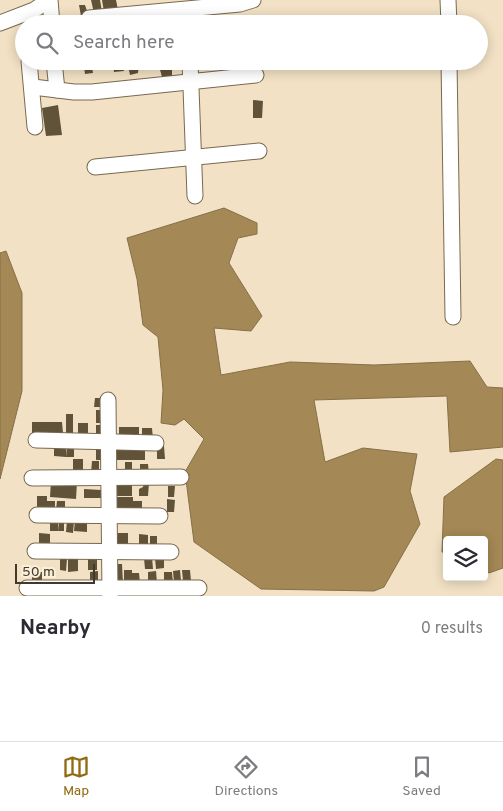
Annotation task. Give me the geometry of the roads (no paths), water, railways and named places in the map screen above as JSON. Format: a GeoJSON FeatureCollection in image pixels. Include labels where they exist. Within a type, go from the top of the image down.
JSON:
{"type":"FeatureCollection","features":[{"type":"Feature","properties":{"kind":"street"},"geometry":{"type":"LineString","coordinates":[[31,15],[50,0]]}},
{"type":"Feature","properties":{"kind":"street"},"geometry":{"type":"LineString","coordinates":[[50,0],[51,15]]}},
{"type":"Feature","properties":{"kind":"street"},"geometry":{"type":"LineString","coordinates":[[132,15],[189,11],[240,4],[253,0]]}},
{"type":"Feature","properties":{"kind":"street"},"geometry":{"type":"LineString","coordinates":[[448,0],[448,15]]}},
{"type":"Feature","properties":{"kind":"street"},"geometry":{"type":"LineString","coordinates":[[0,23],[15,22]]}},
{"type":"Feature","properties":{"kind":"street"},"geometry":{"type":"LineString","coordinates":[[30,70],[35,127]]}},
{"type":"Feature","properties":{"kind":"street"},"geometry":{"type":"LineString","coordinates":[[55,70],[57,90]]}},
{"type":"Feature","properties":{"kind":"street"},"geometry":{"type":"LineString","coordinates":[[190,70],[195,196]]}},
{"type":"Feature","properties":{"kind":"street"},"geometry":{"type":"LineString","coordinates":[[449,70],[453,317]]}},
{"type":"Feature","properties":{"kind":"street"},"geometry":{"type":"LineString","coordinates":[[33,87],[92,92],[256,75]]}},
{"type":"Feature","properties":{"kind":"street"},"geometry":{"type":"LineString","coordinates":[[95,166],[260,151]]}},
{"type":"Feature","properties":{"kind":"street"},"geometry":{"type":"LineString","coordinates":[[108,400],[110,593]]}},
{"type":"Feature","properties":{"kind":"street"},"geometry":{"type":"LineString","coordinates":[[36,440],[156,443]]}},
{"type":"Feature","properties":{"kind":"street"},"geometry":{"type":"LineString","coordinates":[[32,478],[108,479],[181,477]]}},
{"type":"Feature","properties":{"kind":"street"},"geometry":{"type":"LineString","coordinates":[[36,516],[160,516]]}},
{"type":"Feature","properties":{"kind":"street"},"geometry":{"type":"LineString","coordinates":[[35,551],[171,552]]}},
{"type":"Feature","properties":{"kind":"street"},"geometry":{"type":"LineString","coordinates":[[27,588],[110,593],[199,588]]}}]}
